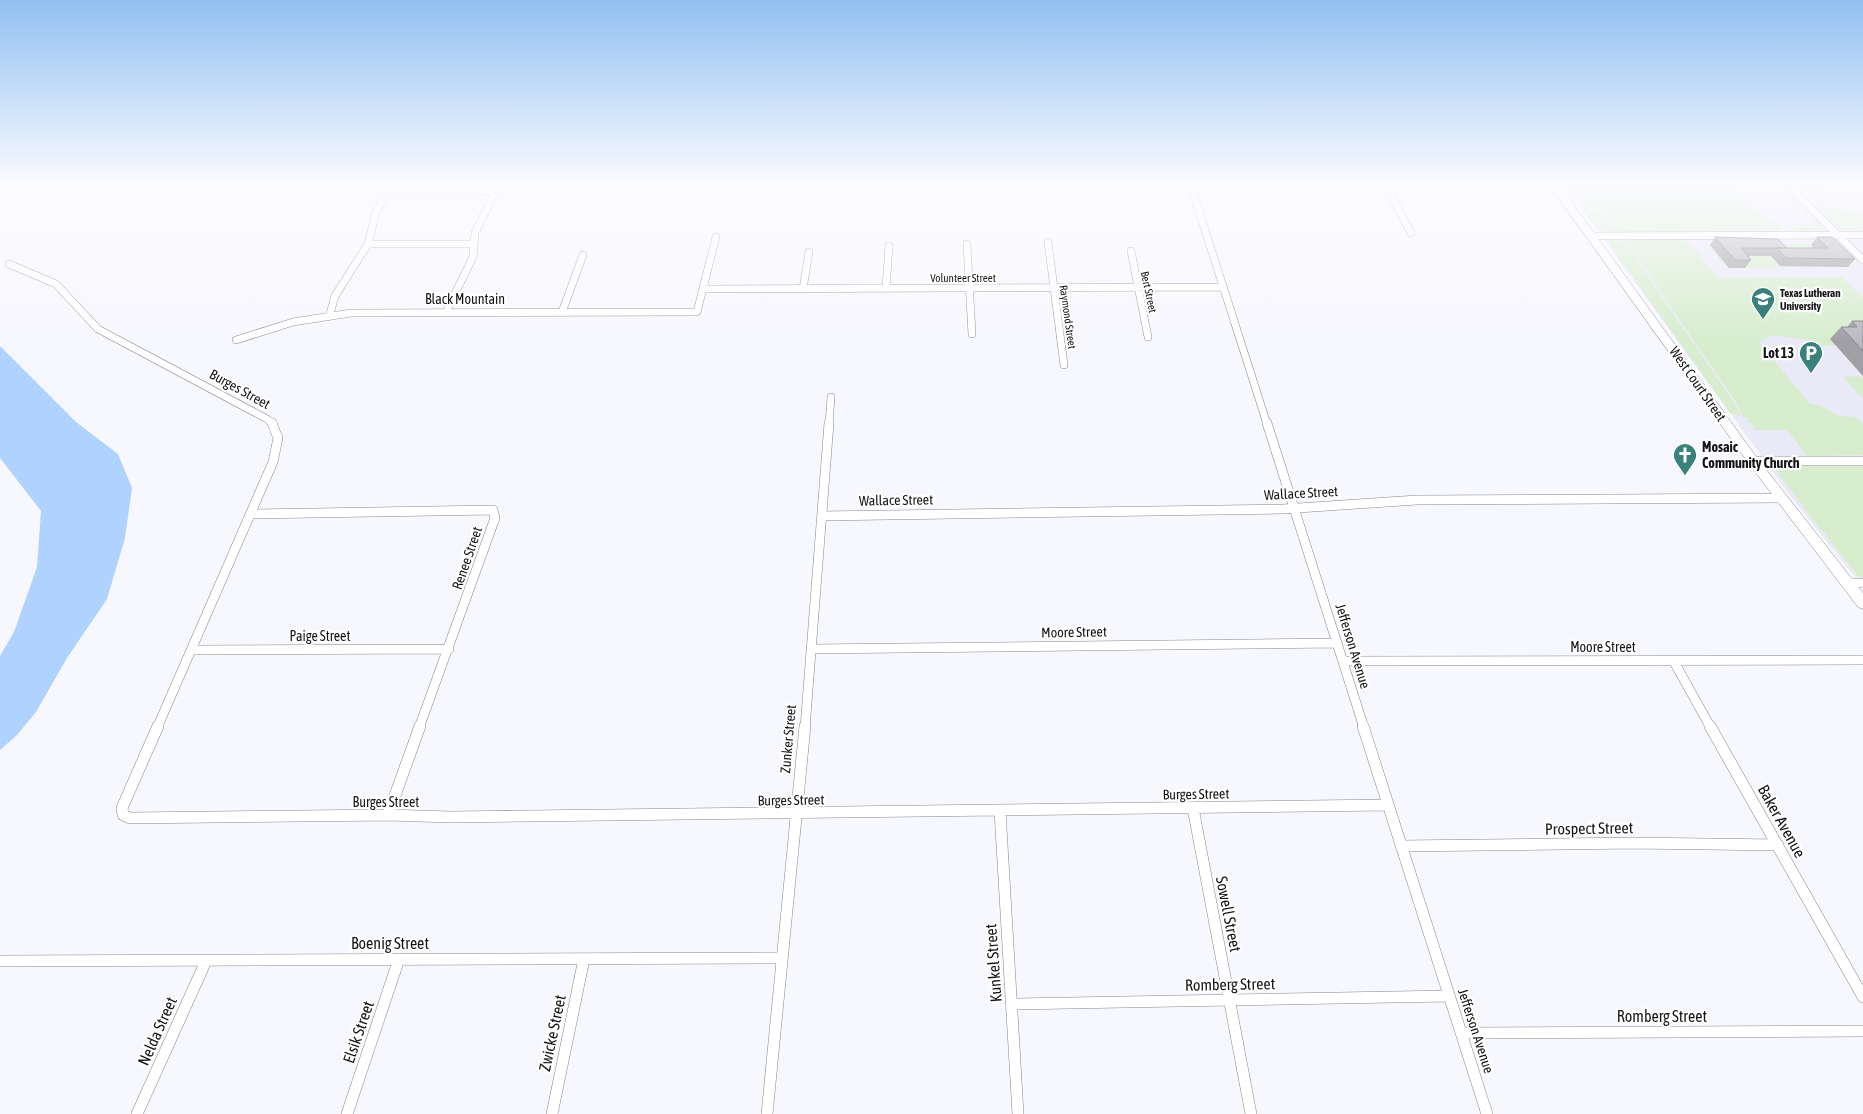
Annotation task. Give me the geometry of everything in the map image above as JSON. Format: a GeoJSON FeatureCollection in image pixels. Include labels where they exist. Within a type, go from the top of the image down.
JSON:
{"type":"FeatureCollection","features":[{"type":"Feature","properties":{"kind":"main road","name":"West Court Street"},"geometry":{"type":"LineString","coordinates":[[1593,238],[1752,461],[1863,603]]}},
{"type":"Feature","properties":{"kind":"street"},"geometry":{"type":"LineString","coordinates":[[330,314],[335,296],[371,238]]}},
{"type":"Feature","properties":{"kind":"street"},"geometry":{"type":"LineString","coordinates":[[446,312],[473,257],[474,238]]}},
{"type":"Feature","properties":{"kind":"street"},"geometry":{"type":"LineString","coordinates":[[697,312],[716,238]]}},
{"type":"Feature","properties":{"kind":"street","name":"Jefferson Avenue"},"geometry":{"type":"LineString","coordinates":[[1207,238],[1487,1114]]}},
{"type":"Feature","properties":{"kind":"street"},"geometry":{"type":"LineString","coordinates":[[1841,238],[1863,260]]}},
{"type":"Feature","properties":{"kind":"street","name":"Raymond Street"},"geometry":{"type":"LineString","coordinates":[[1048,242],[1064,365]]}},
{"type":"Feature","properties":{"kind":"street"},"geometry":{"type":"LineString","coordinates":[[368,244],[473,244]]}},
{"type":"Feature","properties":{"kind":"street"},"geometry":{"type":"LineString","coordinates":[[967,244],[972,334]]}},
{"type":"Feature","properties":{"kind":"street"},"geometry":{"type":"LineString","coordinates":[[886,288],[889,246]]}},
{"type":"Feature","properties":{"kind":"street"},"geometry":{"type":"LineString","coordinates":[[803,289],[809,252]]}},
{"type":"Feature","properties":{"kind":"street","name":"Bert Street"},"geometry":{"type":"LineString","coordinates":[[1131,252],[1148,337]]}},
{"type":"Feature","properties":{"kind":"street"},"geometry":{"type":"LineString","coordinates":[[562,312],[583,255]]}},
{"type":"Feature","properties":{"kind":"street","name":"Burges Street"},"geometry":{"type":"LineString","coordinates":[[9,264],[50,281],[61,288],[91,324],[98,329],[274,424],[279,435],[273,462],[122,808],[123,816],[130,818],[388,815],[460,817],[1387,805]]}},
{"type":"Feature","properties":{"kind":"street","name":"Volunteer Street"},"geometry":{"type":"LineString","coordinates":[[703,289],[1223,287]]}},
{"type":"Feature","properties":{"kind":"street","name":"Black Mountain"},"geometry":{"type":"LineString","coordinates":[[236,340],[267,328],[330,314],[697,312]]}},
{"type":"Feature","properties":{"kind":"street","name":"Zunker Street"},"geometry":{"type":"LineString","coordinates":[[767,1114],[811,648],[831,397]]}},
{"type":"Feature","properties":{"kind":"street"},"geometry":{"type":"LineString","coordinates":[[1752,461],[1863,461]]}},
{"type":"Feature","properties":{"kind":"street","name":"Wallace Street"},"geometry":{"type":"LineString","coordinates":[[822,516],[1293,507],[1417,500],[1780,498]]}},
{"type":"Feature","properties":{"kind":"street","name":"Renee Street"},"geometry":{"type":"LineString","coordinates":[[251,514],[475,512],[493,510],[495,518],[388,815]]}},
{"type":"Feature","properties":{"kind":"street"},"geometry":{"type":"LineString","coordinates":[[1848,583],[1863,583]]}},
{"type":"Feature","properties":{"kind":"street","name":"Moore Street"},"geometry":{"type":"LineString","coordinates":[[811,648],[1337,643]]}},
{"type":"Feature","properties":{"kind":"street","name":"Paige Street"},"geometry":{"type":"LineString","coordinates":[[192,650],[449,649]]}},
{"type":"Feature","properties":{"kind":"street","name":"Baker Avenue"},"geometry":{"type":"LineString","coordinates":[[1674,660],[1863,997]]}},
{"type":"Feature","properties":{"kind":"street","name":"Moore Street"},"geometry":{"type":"LineString","coordinates":[[1343,661],[1863,660]]}},
{"type":"Feature","properties":{"kind":"street","name":"Sowell Street"},"geometry":{"type":"LineString","coordinates":[[1193,808],[1251,1114]]}},
{"type":"Feature","properties":{"kind":"street","name":"Kunkel Street"},"geometry":{"type":"LineString","coordinates":[[1000,811],[1018,1114]]}},
{"type":"Feature","properties":{"kind":"street","name":"Prospect Street"},"geometry":{"type":"LineString","coordinates":[[1401,846],[1778,845]]}},
{"type":"Feature","properties":{"kind":"street","name":"Boenig Street"},"geometry":{"type":"LineString","coordinates":[[0,961],[781,958]]}},
{"type":"Feature","properties":{"kind":"street","name":"Elsik Street"},"geometry":{"type":"LineString","coordinates":[[347,1114],[399,959]]}},
{"type":"Feature","properties":{"kind":"street","name":"Zwicke Street"},"geometry":{"type":"LineString","coordinates":[[552,1114],[584,959]]}},
{"type":"Feature","properties":{"kind":"street","name":"Nelda Street"},"geometry":{"type":"LineString","coordinates":[[137,1114],[206,961]]}},
{"type":"Feature","properties":{"kind":"street","name":"Romberg Street"},"geometry":{"type":"LineString","coordinates":[[1012,1004],[1448,996]]}},
{"type":"Feature","properties":{"kind":"street","name":"Romberg Street"},"geometry":{"type":"LineString","coordinates":[[1461,1033],[1863,1031]]}},
{"type":"Feature","properties":{"kind":"shaded area","name":"Texas Lutheran University"},"geometry":{"type":"Polygon","coordinates":[[[1603,238],[1863,238],[1863,587],[1795,502],[1603,238]]]}},
{"type":"Feature","properties":{"kind":"green space"},"geometry":{"type":"Polygon","coordinates":[[[1622,238],[1735,404],[1741,416],[1730,413],[1611,247],[1610,239],[1622,238]]]}},
{"type":"Feature","properties":{"kind":"green space"},"geometry":{"type":"Polygon","coordinates":[[[1624,238],[1686,240],[1719,278],[1842,277],[1863,298],[1863,334],[1831,340],[1836,345],[1833,346],[1816,346],[1811,340],[1780,336],[1769,336],[1765,340],[1758,341],[1810,404],[1820,405],[1836,415],[1856,417],[1863,424],[1863,455],[1807,456],[1787,430],[1747,430],[1755,429],[1751,423],[1746,422],[1749,419],[1743,417],[1737,404],[1624,238]]]}},
{"type":"Feature","properties":{"kind":"green space"},"geometry":{"type":"Polygon","coordinates":[[[1829,244],[1852,267],[1727,268],[1707,245],[1829,244]]]}},
{"type":"Feature","properties":{"kind":"green space"},"geometry":{"type":"Polygon","coordinates":[[[1860,376],[1863,378],[1863,399],[1843,377],[1860,376]]]}},
{"type":"Feature","properties":{"kind":"green space"},"geometry":{"type":"Polygon","coordinates":[[[1780,466],[1863,466],[1863,578],[1857,575],[1825,535],[1828,534],[1821,531],[1774,468],[1780,466]]]}},
{"type":"Feature","properties":{"kind":"water"},"geometry":{"type":"Polygon","coordinates":[[[0,346],[76,422],[118,454],[132,488],[125,538],[107,599],[67,658],[36,712],[17,735],[0,750],[0,656],[14,632],[37,567],[41,511],[0,458],[0,346]]]}},
{"type":"Feature","properties":{"kind":"building"},"geometry":{"type":"Polygon","coordinates":[[[1716,238],[1778,239],[1787,248],[1741,248],[1751,260],[1735,260],[1716,238]]]}},
{"type":"Feature","properties":{"kind":"building"},"geometry":{"type":"Polygon","coordinates":[[[1818,238],[1833,238],[1855,259],[1786,258],[1777,248],[1828,248],[1818,238]]]}},
{"type":"Feature","properties":{"kind":"building"},"geometry":{"type":"Polygon","coordinates":[[[1852,321],[1863,321],[1863,351],[1841,327],[1857,327],[1852,321]]]}},
{"type":"Feature","properties":{"kind":"place","name":"Texas Lutheran University"},"geometry":{"type":"Point","coordinates":[1763,320]}},
{"type":"Feature","properties":{"kind":"place","name":"Lot 13"},"geometry":{"type":"Point","coordinates":[1811,374]}},
{"type":"Feature","properties":{"kind":"place","name":"Mosaic Community Church"},"geometry":{"type":"Point","coordinates":[1685,476]}}]}
